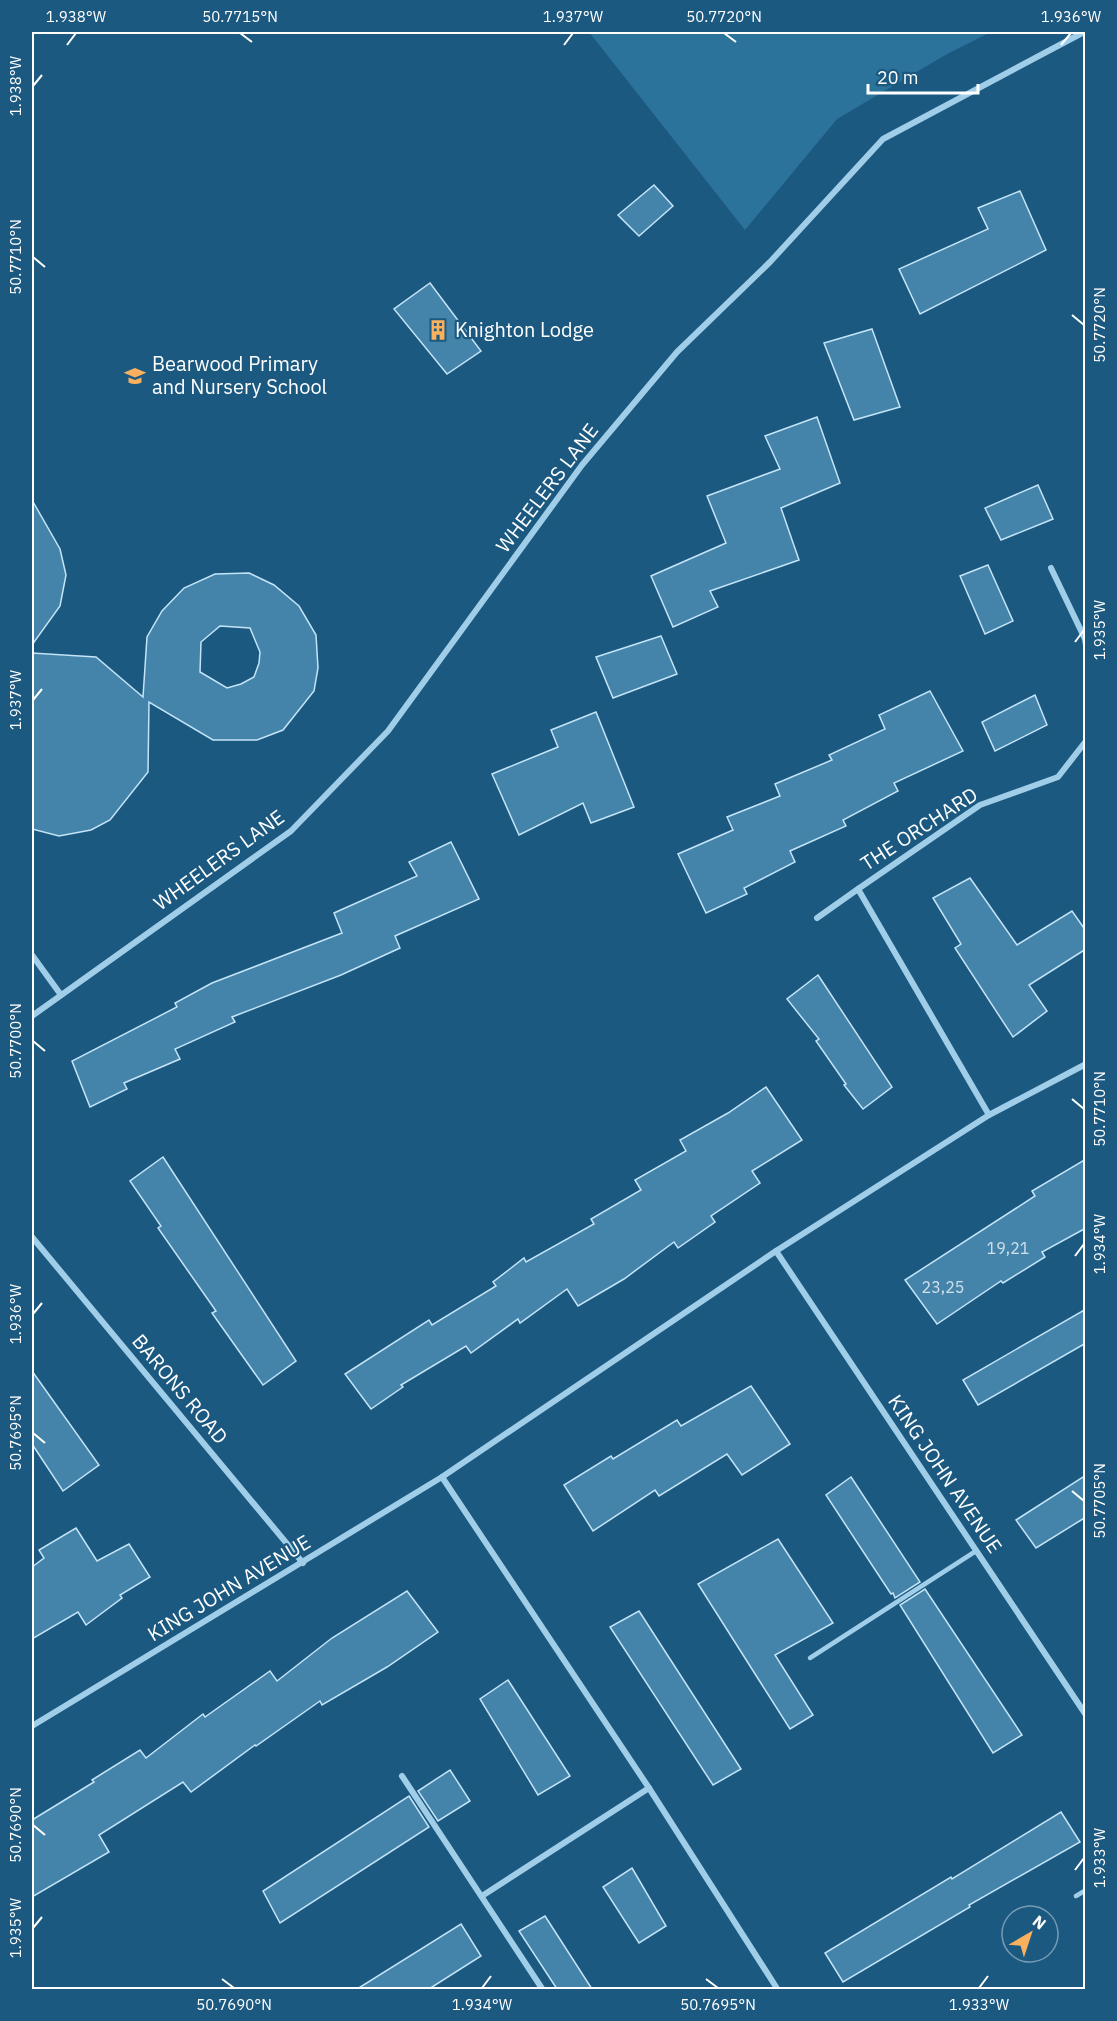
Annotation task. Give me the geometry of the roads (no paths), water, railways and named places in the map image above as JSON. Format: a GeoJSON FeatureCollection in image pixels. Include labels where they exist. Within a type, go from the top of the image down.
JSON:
{"type":"FeatureCollection","features":[{"type":"Feature","properties":{"kind":"street","name":"WHEELERS LANE"},"geometry":{"type":"LineString","coordinates":[[32,1016],[291,831],[388,731],[590,456],[677,352],[770,262],[883,139],[1084,32]]}},
{"type":"Feature","properties":{"kind":"street"},"geometry":{"type":"LineString","coordinates":[[1051,568],[1086,645]]}},
{"type":"Feature","properties":{"kind":"street","name":"THE ORCHARD"},"geometry":{"type":"LineString","coordinates":[[817,918],[980,805],[1058,777],[1086,741]]}},
{"type":"Feature","properties":{"kind":"street","name":"THE ORCHARD"},"geometry":{"type":"LineString","coordinates":[[858,889],[989,1115]]}},
{"type":"Feature","properties":{"kind":"street"},"geometry":{"type":"LineString","coordinates":[[32,955],[61,995]]}},
{"type":"Feature","properties":{"kind":"street","name":"KING JOHN AVENUE"},"geometry":{"type":"LineString","coordinates":[[32,1726],[442,1477],[776,1251],[989,1115],[1086,1064]]}},
{"type":"Feature","properties":{"kind":"street","name":"BARONS ROAD"},"geometry":{"type":"LineString","coordinates":[[32,1237],[303,1563]]}},
{"type":"Feature","properties":{"kind":"street","name":"KING JOHN AVENUE"},"geometry":{"type":"LineString","coordinates":[[776,1251],[1086,1715]]}},
{"type":"Feature","properties":{"kind":"street"},"geometry":{"type":"LineString","coordinates":[[442,1477],[650,1788],[778,1989]]}},
{"type":"Feature","properties":{"kind":"street"},"geometry":{"type":"LineString","coordinates":[[402,1776],[543,1989]]}},
{"type":"Feature","properties":{"kind":"street"},"geometry":{"type":"LineString","coordinates":[[482,1896],[650,1788]]}},
{"type":"Feature","properties":{"kind":"lane"},"geometry":{"type":"LineString","coordinates":[[810,1658],[976,1551]]}},
{"type":"Feature","properties":{"kind":"lane"},"geometry":{"type":"LineString","coordinates":[[1076,1896],[1086,1890]]}},
{"type":"Feature","properties":{"kind":"place","name":"Knighton Lodge"},"geometry":{"type":"Point","coordinates":[438,330]}},
{"type":"Feature","properties":{"kind":"place","name":"Bearwood Primary and Nursery School"},"geometry":{"type":"Point","coordinates":[135,376]}}]}
